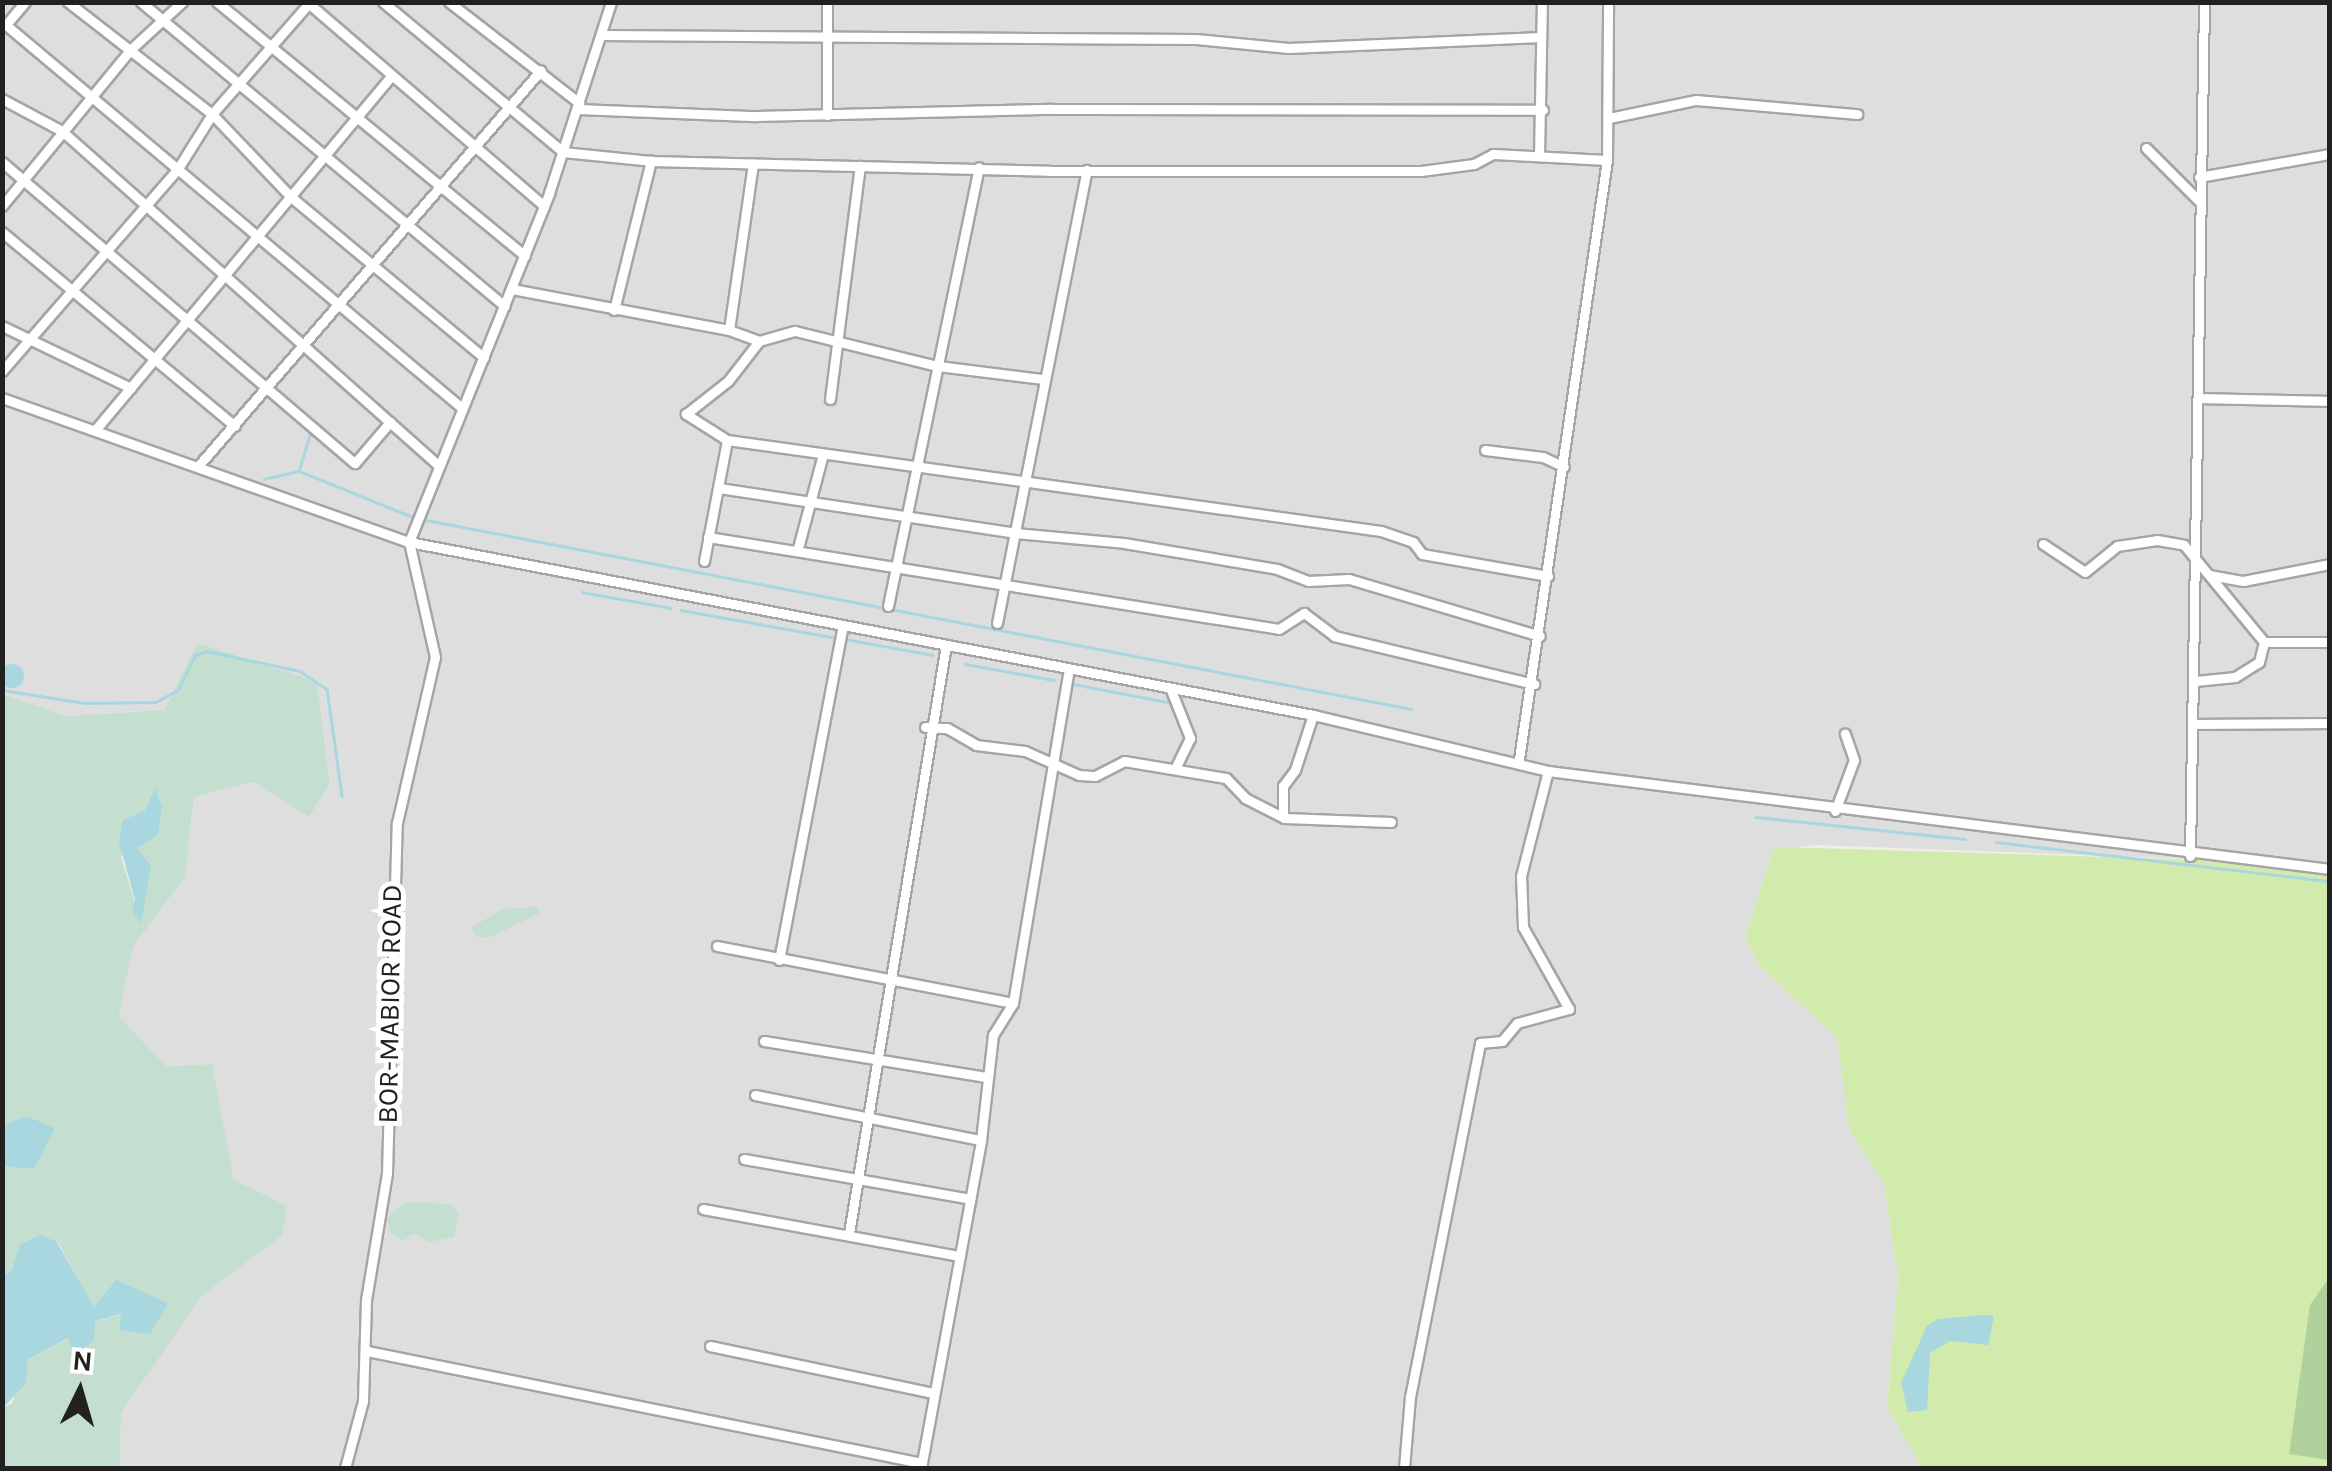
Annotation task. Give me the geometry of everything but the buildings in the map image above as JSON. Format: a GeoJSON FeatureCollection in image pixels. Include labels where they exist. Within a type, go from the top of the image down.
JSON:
{"type":"FeatureCollection","features":[{"type":"Feature","properties":{"kind":"street"},"geometry":{"type":"LineString","coordinates":[[26,2],[6,25],[462,408]]}},
{"type":"Feature","properties":{"kind":"street"},"geometry":{"type":"LineString","coordinates":[[68,2],[212,114],[291,197],[484,358]]}},
{"type":"Feature","properties":{"kind":"street"},"geometry":{"type":"LineString","coordinates":[[140,2],[505,306]]}},
{"type":"Feature","properties":{"kind":"street"},"geometry":{"type":"LineString","coordinates":[[2,206],[130,50],[160,18],[182,2]]}},
{"type":"Feature","properties":{"kind":"street"},"geometry":{"type":"LineString","coordinates":[[217,2],[526,256]]}},
{"type":"Feature","properties":{"kind":"street"},"geometry":{"type":"LineString","coordinates":[[383,2],[563,152],[651,162],[1087,170],[1421,171],[1474,164],[1492,154],[1607,160]]}},
{"type":"Feature","properties":{"kind":"street"},"geometry":{"type":"LineString","coordinates":[[448,2],[540,70],[578,106],[827,114],[1543,110]]}},
{"type":"Feature","properties":{"kind":"street"},"geometry":{"type":"LineString","coordinates":[[410,542],[438,464],[526,256],[611,2]]}},
{"type":"Feature","properties":{"kind":"street"},"geometry":{"type":"LineString","coordinates":[[827,2],[827,114]]}},
{"type":"Feature","properties":{"kind":"street"},"geometry":{"type":"LineString","coordinates":[[1539,156],[1543,110],[1542,2]]}},
{"type":"Feature","properties":{"kind":"street"},"geometry":{"type":"LineString","coordinates":[[1519,760],[1534,684],[1607,160],[1608,2]]}},
{"type":"Feature","properties":{"kind":"street"},"geometry":{"type":"LineString","coordinates":[[2190,856],[2202,398],[2199,201],[2204,2]]}},
{"type":"Feature","properties":{"kind":"street"},"geometry":{"type":"LineString","coordinates":[[2,372],[106,247],[178,170],[212,114],[309,3],[544,206]]}},
{"type":"Feature","properties":{"kind":"street"},"geometry":{"type":"LineString","coordinates":[[600,35],[1196,39],[1289,48],[1540,37]]}},
{"type":"Feature","properties":{"kind":"street"},"geometry":{"type":"LineString","coordinates":[[199,465],[410,227],[540,70]]}},
{"type":"Feature","properties":{"kind":"street"},"geometry":{"type":"LineString","coordinates":[[96,430],[392,75]]}},
{"type":"Feature","properties":{"kind":"street"},"geometry":{"type":"LineString","coordinates":[[2,99],[62,131],[141,207],[438,464]]}},
{"type":"Feature","properties":{"kind":"street"},"geometry":{"type":"LineString","coordinates":[[1609,118],[1696,100],[1857,114]]}},
{"type":"Feature","properties":{"kind":"street"},"geometry":{"type":"LineString","coordinates":[[2146,148],[2199,201]]}},
{"type":"Feature","properties":{"kind":"street"},"geometry":{"type":"LineString","coordinates":[[2200,178],[2330,154]]}},
{"type":"Feature","properties":{"kind":"street"},"geometry":{"type":"LineString","coordinates":[[2,162],[190,317],[355,462],[390,422]]}},
{"type":"Feature","properties":{"kind":"street"},"geometry":{"type":"LineString","coordinates":[[614,310],[651,162]]}},
{"type":"Feature","properties":{"kind":"street"},"geometry":{"type":"LineString","coordinates":[[729,330],[753,164]]}},
{"type":"Feature","properties":{"kind":"street"},"geometry":{"type":"LineString","coordinates":[[830,399],[860,166]]}},
{"type":"Feature","properties":{"kind":"street"},"geometry":{"type":"LineString","coordinates":[[888,606],[921,468],[938,366],[980,168]]}},
{"type":"Feature","properties":{"kind":"street"},"geometry":{"type":"LineString","coordinates":[[997,623],[1087,170]]}},
{"type":"Feature","properties":{"kind":"street"},"geometry":{"type":"LineString","coordinates":[[2,232],[234,426]]}},
{"type":"Feature","properties":{"kind":"street"},"geometry":{"type":"LineString","coordinates":[[512,289],[729,330],[759,342]]}},
{"type":"Feature","properties":{"kind":"street"},"geometry":{"type":"LineString","coordinates":[[2,326],[131,388]]}},
{"type":"Feature","properties":{"kind":"street"},"geometry":{"type":"LineString","coordinates":[[1043,379],[938,366],[839,345],[795,331],[759,342],[728,381],[686,414],[728,440],[1382,531],[1413,542],[1422,554],[1548,576]]}},
{"type":"Feature","properties":{"kind":"street"},"geometry":{"type":"LineString","coordinates":[[2,398],[410,542],[1312,715],[1519,760],[1548,771],[2190,856],[2330,869]]}},
{"type":"Feature","properties":{"kind":"street"},"geometry":{"type":"LineString","coordinates":[[2202,398],[2330,401]]}},
{"type":"Feature","properties":{"kind":"street"},"geometry":{"type":"LineString","coordinates":[[704,560],[728,440]]}},
{"type":"Feature","properties":{"kind":"street"},"geometry":{"type":"LineString","coordinates":[[1485,450],[1544,457],[1564,468]]}},
{"type":"Feature","properties":{"kind":"street"},"geometry":{"type":"LineString","coordinates":[[798,548],[824,454]]}},
{"type":"Feature","properties":{"kind":"street"},"geometry":{"type":"LineString","coordinates":[[719,488],[811,498],[1015,533],[1161,549],[1277,569],[1308,582],[1349,579],[1540,636]]}},
{"type":"Feature","properties":{"kind":"street"},"geometry":{"type":"LineString","coordinates":[[708,537],[798,548],[1005,586],[1279,629],[1304,613],[1334,636],[1534,684]]}},
{"type":"Feature","properties":{"kind":"street"},"geometry":{"type":"LineString","coordinates":[[2042,544],[2085,572],[2117,546],[2140,541],[2179,542],[2264,642]]}},
{"type":"Feature","properties":{"kind":"street","name":"BOR-MABIOR ROAD"},"geometry":{"type":"LineString","coordinates":[[346,1468],[367,1351],[366,1300],[387,1173],[392,880],[397,823],[435,657],[410,542]]}},
{"type":"Feature","properties":{"kind":"street"},"geometry":{"type":"LineString","coordinates":[[2209,575],[2244,582],[2330,564]]}},
{"type":"Feature","properties":{"kind":"street"},"geometry":{"type":"LineString","coordinates":[[779,960],[842,625]]}},
{"type":"Feature","properties":{"kind":"street"},"geometry":{"type":"LineString","coordinates":[[2195,681],[2235,677],[2259,662],[2264,642]]}},
{"type":"Feature","properties":{"kind":"street"},"geometry":{"type":"LineString","coordinates":[[2264,642],[2330,642]]}},
{"type":"Feature","properties":{"kind":"street"},"geometry":{"type":"LineString","coordinates":[[849,1234],[865,1116],[880,1058],[946,645]]}},
{"type":"Feature","properties":{"kind":"street"},"geometry":{"type":"LineString","coordinates":[[367,1351],[922,1466],[981,1140],[993,1035],[1013,1004],[1048,764],[1069,669]]}},
{"type":"Feature","properties":{"kind":"street"},"geometry":{"type":"LineString","coordinates":[[1171,690],[1190,738],[1175,769]]}},
{"type":"Feature","properties":{"kind":"street"},"geometry":{"type":"LineString","coordinates":[[1284,818],[1284,786],[1295,770],[1312,715]]}},
{"type":"Feature","properties":{"kind":"street"},"geometry":{"type":"LineString","coordinates":[[2194,724],[2330,722]]}},
{"type":"Feature","properties":{"kind":"street"},"geometry":{"type":"LineString","coordinates":[[930,727],[966,736],[976,746],[1025,751],[1048,764],[1095,776],[1113,762],[1226,778],[1244,798],[1284,818],[1392,822]]}},
{"type":"Feature","properties":{"kind":"street"},"geometry":{"type":"LineString","coordinates":[[1835,810],[1854,760],[1845,734]]}},
{"type":"Feature","properties":{"kind":"street"},"geometry":{"type":"LineString","coordinates":[[1404,1468],[1410,1397],[1480,1043],[1502,1041],[1518,1023],[1569,1010],[1523,926],[1521,876],[1548,771]]}},
{"type":"Feature","properties":{"kind":"street"},"geometry":{"type":"LineString","coordinates":[[717,946],[1013,1004]]}},
{"type":"Feature","properties":{"kind":"street"},"geometry":{"type":"LineString","coordinates":[[764,1041],[986,1077]]}},
{"type":"Feature","properties":{"kind":"street"},"geometry":{"type":"LineString","coordinates":[[755,1094],[981,1140]]}},
{"type":"Feature","properties":{"kind":"street"},"geometry":{"type":"LineString","coordinates":[[744,1159],[970,1199]]}},
{"type":"Feature","properties":{"kind":"street"},"geometry":{"type":"LineString","coordinates":[[704,1209],[960,1256]]}},
{"type":"Feature","properties":{"kind":"street"},"geometry":{"type":"LineString","coordinates":[[710,1346],[932,1394]]}},
{"type":"Feature","properties":{"kind":"shaded area"},"geometry":{"type":"Polygon","coordinates":[[[3,3],[2329,3],[2329,864],[1816,845],[1773,850],[1745,938],[1760,967],[1837,1038],[1849,1129],[1884,1184],[1898,1278],[1887,1407],[1922,1468],[120,1468],[121,1413],[202,1296],[282,1236],[234,1180],[211,1064],[166,1066],[119,1016],[133,947],[185,877],[194,797],[253,782],[309,817],[330,784],[317,683],[198,643],[164,710],[66,716],[3,694],[3,3]]]}},
{"type":"Feature","properties":{"kind":"green space"},"geometry":{"type":"Polygon","coordinates":[[[198,643],[317,682],[330,784],[309,817],[253,782],[194,797],[185,877],[133,947],[119,1016],[166,1066],[212,1064],[234,1180],[287,1206],[282,1236],[202,1296],[121,1413],[120,1468],[3,1468],[3,1408],[12,1403],[27,1360],[69,1338],[74,1353],[95,1321],[168,1303],[94,1308],[58,1242],[3,1275],[3,1166],[26,1116],[3,1125],[3,694],[66,716],[164,710],[198,643]],[[155,788],[121,857],[141,922],[137,848],[155,788]]]}},
{"type":"Feature","properties":{"kind":"green space"},"geometry":{"type":"Polygon","coordinates":[[[1782,847],[2329,864],[2329,1468],[1922,1468],[1887,1407],[1898,1278],[1884,1184],[1849,1129],[1837,1038],[1760,967],[1745,938],[1773,850],[1782,847]]]}},
{"type":"Feature","properties":{"kind":"green space"},"geometry":{"type":"Polygon","coordinates":[[[537,907],[540,913],[490,937],[477,937],[470,928],[503,909],[537,907]]]}},
{"type":"Feature","properties":{"kind":"green space"},"geometry":{"type":"Polygon","coordinates":[[[406,1202],[451,1204],[459,1213],[454,1237],[429,1242],[413,1233],[403,1241],[390,1232],[387,1218],[406,1202]]]}},
{"type":"Feature","properties":{"kind":"green space"},"geometry":{"type":"Polygon","coordinates":[[[2329,1278],[2329,1460],[2289,1454],[2310,1305],[2329,1278]]]}},
{"type":"Feature","properties":{"kind":"water"},"geometry":{"type":"Polygon","coordinates":[[[12,664],[24,676],[12,688],[0,676],[12,664]]]}},
{"type":"Feature","properties":{"kind":"water"},"geometry":{"type":"Polygon","coordinates":[[[155,788],[162,807],[158,834],[137,848],[151,866],[141,923],[132,911],[135,900],[119,842],[123,820],[144,811],[155,788]]]}},
{"type":"Feature","properties":{"kind":"water"},"geometry":{"type":"Polygon","coordinates":[[[26,1116],[55,1128],[34,1169],[3,1166],[3,1125],[26,1116]]]}},
{"type":"Feature","properties":{"kind":"water"},"geometry":{"type":"Polygon","coordinates":[[[41,1235],[57,1242],[94,1307],[116,1280],[168,1303],[150,1334],[119,1330],[121,1314],[95,1321],[94,1341],[74,1354],[68,1338],[27,1360],[26,1383],[3,1408],[3,1275],[12,1270],[20,1244],[41,1235]]]}},
{"type":"Feature","properties":{"kind":"water"},"geometry":{"type":"Polygon","coordinates":[[[1994,1316],[1988,1345],[1950,1341],[1930,1353],[1927,1410],[1908,1412],[1901,1383],[1927,1326],[1937,1319],[1994,1316]]]}},
{"type":"Feature","properties":{"kind":"waterway"},"geometry":{"type":"LineString","coordinates":[[299,470],[311,430]]}},
{"type":"Feature","properties":{"kind":"waterway"},"geometry":{"type":"LineString","coordinates":[[264,479],[299,471],[413,517]]}},
{"type":"Feature","properties":{"kind":"waterway"},"geometry":{"type":"LineString","coordinates":[[421,519],[1411,709]]}},
{"type":"Feature","properties":{"kind":"waterway"},"geometry":{"type":"LineString","coordinates":[[582,592],[671,608]]}},
{"type":"Feature","properties":{"kind":"waterway"},"geometry":{"type":"LineString","coordinates":[[681,610],[837,638]]}},
{"type":"Feature","properties":{"kind":"waterway"},"geometry":{"type":"LineString","coordinates":[[845,639],[933,655]]}},
{"type":"Feature","properties":{"kind":"waterway"},"geometry":{"type":"LineString","coordinates":[[2,690],[85,703],[156,702],[178,690],[195,655],[207,651],[300,671],[327,689],[342,796]]}},
{"type":"Feature","properties":{"kind":"waterway"},"geometry":{"type":"LineString","coordinates":[[965,664],[1054,680]]}},
{"type":"Feature","properties":{"kind":"waterway"},"geometry":{"type":"LineString","coordinates":[[1073,684],[1167,702]]}},
{"type":"Feature","properties":{"kind":"waterway"},"geometry":{"type":"LineString","coordinates":[[1756,817],[1965,839]]}},
{"type":"Feature","properties":{"kind":"waterway"},"geometry":{"type":"LineString","coordinates":[[1996,842],[2330,881]]}}]}
